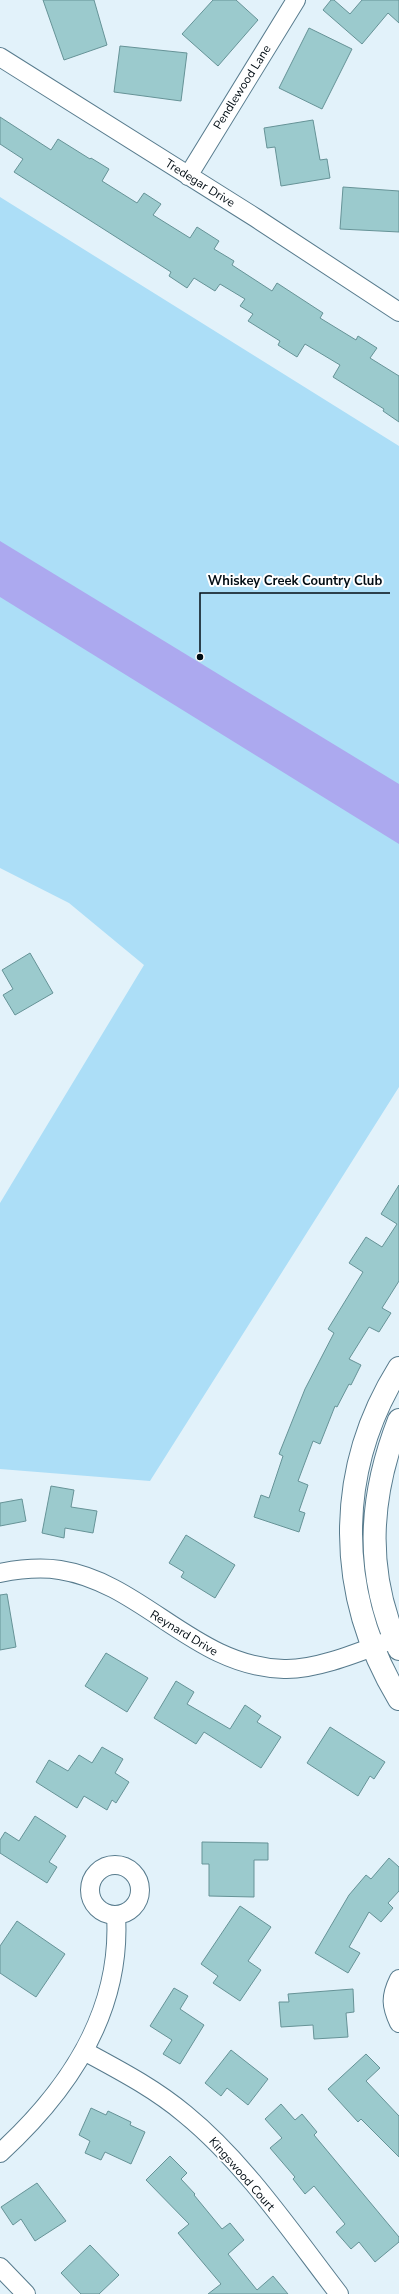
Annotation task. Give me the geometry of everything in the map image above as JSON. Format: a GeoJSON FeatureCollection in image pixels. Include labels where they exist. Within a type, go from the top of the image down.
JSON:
{"type":"FeatureCollection","features":[{"type":"Feature","properties":{"kind":"street","name":"Pendlewood Lane"},"geometry":{"type":"LineString","coordinates":[[188,176],[296,0]]}},
{"type":"Feature","properties":{"kind":"street","name":"Tredegar Drive"},"geometry":{"type":"LineString","coordinates":[[0,58],[188,176],[399,312]]}},
{"type":"Feature","properties":{"kind":"street"},"geometry":{"type":"LineString","coordinates":[[399,1368],[373,1417],[360,1456],[353,1497],[351,1559],[360,1609],[372,1647],[399,1699]]}},
{"type":"Feature","properties":{"kind":"street"},"geometry":{"type":"LineString","coordinates":[[397,1643],[378,1581],[374,1526],[378,1489],[386,1453],[399,1420]]}},
{"type":"Feature","properties":{"kind":"street","name":"Reynard Drive"},"geometry":{"type":"LineString","coordinates":[[0,1573],[36,1568],[61,1570],[85,1577],[122,1595],[203,1646],[223,1656],[266,1668],[286,1669],[306,1667],[372,1647],[397,1643]]}},
{"type":"Feature","properties":{"kind":"street"},"geometry":{"type":"LineString","coordinates":[[0,2153],[45,2108],[68,2078],[84,2051],[101,2015],[114,1975],[117,1950],[116,1915]]}},
{"type":"Feature","properties":{"kind":"street"},"geometry":{"type":"LineString","coordinates":[[399,1979],[393,1990],[392,2008],[399,2023]]}},
{"type":"Feature","properties":{"kind":"street","name":"Kingswood Court"},"geometry":{"type":"LineString","coordinates":[[84,2051],[138,2080],[170,2102],[214,2140],[241,2170],[339,2294]]}},
{"type":"Feature","properties":{"kind":"street"},"geometry":{"type":"LineString","coordinates":[[0,2267],[26,2294]]}},
{"type":"Feature","properties":{"kind":"shaded area"},"geometry":{"type":"Polygon","coordinates":[[[0,197],[399,446],[399,1087],[150,1481],[0,1469],[0,1203],[144,965],[69,903],[0,868],[0,197]]]}},
{"type":"Feature","properties":{"kind":"shaded area"},"geometry":{"type":"Polygon","coordinates":[[[0,541],[399,784],[399,844],[0,597],[0,541]]]}},
{"type":"Feature","properties":{"kind":"building"},"geometry":{"type":"Polygon","coordinates":[[[43,0],[94,0],[107,45],[64,60],[43,0]]]}},
{"type":"Feature","properties":{"kind":"building"},"geometry":{"type":"Polygon","coordinates":[[[213,0],[236,0],[258,20],[218,66],[182,34],[213,0]]]}},
{"type":"Feature","properties":{"kind":"building"},"geometry":{"type":"Polygon","coordinates":[[[331,0],[334,0],[350,14],[362,0],[399,0],[399,23],[388,13],[362,44],[323,10],[331,0]]]}},
{"type":"Feature","properties":{"kind":"building"},"geometry":{"type":"Polygon","coordinates":[[[309,28],[352,49],[322,109],[279,88],[309,28]]]}},
{"type":"Feature","properties":{"kind":"building"},"geometry":{"type":"Polygon","coordinates":[[[120,46],[187,53],[181,101],[114,92],[120,46]]]}},
{"type":"Feature","properties":{"kind":"building"},"geometry":{"type":"Polygon","coordinates":[[[0,117],[51,150],[58,139],[109,169],[102,181],[137,203],[144,193],[161,204],[153,215],[190,238],[197,227],[219,241],[214,249],[234,261],[232,265],[272,291],[277,283],[323,313],[320,318],[356,340],[358,336],[377,348],[370,358],[399,376],[399,422],[383,411],[384,409],[333,377],[340,365],[305,344],[297,357],[278,345],[280,341],[248,321],[253,314],[240,306],[245,299],[220,284],[215,291],[194,278],[187,288],[169,276],[171,272],[14,172],[23,159],[0,144],[0,117]]]}},
{"type":"Feature","properties":{"kind":"building"},"geometry":{"type":"Polygon","coordinates":[[[313,120],[320,160],[327,159],[330,178],[281,186],[275,147],[267,148],[264,128],[313,120]]]}},
{"type":"Feature","properties":{"kind":"building"},"geometry":{"type":"Polygon","coordinates":[[[343,187],[399,191],[399,232],[340,229],[343,187]]]}},
{"type":"Feature","properties":{"kind":"building"},"geometry":{"type":"Polygon","coordinates":[[[30,953],[53,993],[15,1015],[3,995],[13,989],[2,970],[30,953]]]}},
{"type":"Feature","properties":{"kind":"building"},"geometry":{"type":"Polygon","coordinates":[[[399,1185],[399,1281],[382,1308],[391,1313],[379,1332],[369,1327],[349,1359],[361,1365],[351,1385],[349,1384],[337,1407],[335,1406],[320,1444],[313,1441],[298,1481],[308,1485],[299,1511],[305,1513],[299,1532],[254,1517],[261,1495],[269,1498],[283,1456],[279,1454],[305,1389],[334,1333],[328,1329],[363,1272],[349,1263],[366,1237],[382,1247],[397,1224],[381,1214],[399,1185]]]}},
{"type":"Feature","properties":{"kind":"building"},"geometry":{"type":"Polygon","coordinates":[[[51,1486],[74,1490],[71,1507],[97,1511],[93,1533],[65,1528],[64,1538],[42,1533],[51,1486]]]}},
{"type":"Feature","properties":{"kind":"building"},"geometry":{"type":"Polygon","coordinates":[[[22,1499],[26,1521],[0,1526],[0,1503],[22,1499]]]}},
{"type":"Feature","properties":{"kind":"building"},"geometry":{"type":"Polygon","coordinates":[[[186,1535],[235,1565],[215,1598],[181,1577],[184,1572],[169,1563],[186,1535]]]}},
{"type":"Feature","properties":{"kind":"building"},"geometry":{"type":"Polygon","coordinates":[[[7,1594],[16,1647],[0,1650],[0,1595],[7,1594]]]}},
{"type":"Feature","properties":{"kind":"building"},"geometry":{"type":"Polygon","coordinates":[[[106,1653],[148,1678],[127,1712],[85,1686],[106,1653]]]}},
{"type":"Feature","properties":{"kind":"building"},"geometry":{"type":"Polygon","coordinates":[[[176,1681],[194,1692],[187,1704],[230,1729],[245,1705],[261,1716],[257,1722],[281,1737],[261,1768],[204,1732],[196,1744],[154,1718],[176,1681]]]}},
{"type":"Feature","properties":{"kind":"building"},"geometry":{"type":"Polygon","coordinates":[[[330,1727],[385,1762],[374,1779],[370,1776],[358,1796],[307,1763],[330,1727]]]}},
{"type":"Feature","properties":{"kind":"building"},"geometry":{"type":"Polygon","coordinates":[[[102,1747],[123,1759],[115,1773],[129,1782],[116,1803],[112,1800],[107,1810],[84,1796],[77,1808],[36,1782],[49,1760],[68,1771],[79,1755],[92,1763],[102,1747]]]}},
{"type":"Feature","properties":{"kind":"building"},"geometry":{"type":"Polygon","coordinates":[[[35,1816],[66,1836],[49,1862],[57,1867],[47,1883],[0,1853],[0,1840],[5,1832],[19,1841],[35,1816]]]}},
{"type":"Feature","properties":{"kind":"building"},"geometry":{"type":"Polygon","coordinates":[[[202,1842],[268,1843],[268,1860],[254,1860],[254,1897],[209,1896],[209,1864],[202,1864],[202,1842]]]}},
{"type":"Feature","properties":{"kind":"building"},"geometry":{"type":"Polygon","coordinates":[[[389,1858],[399,1867],[399,1891],[388,1903],[393,1908],[381,1922],[369,1912],[349,1947],[360,1953],[348,1973],[315,1953],[349,1895],[366,1875],[371,1879],[389,1858]]]}},
{"type":"Feature","properties":{"kind":"building"},"geometry":{"type":"Polygon","coordinates":[[[240,1906],[271,1927],[248,1961],[261,1970],[240,2001],[213,1983],[218,1976],[201,1964],[240,1906]]]}},
{"type":"Feature","properties":{"kind":"building"},"geometry":{"type":"Polygon","coordinates":[[[17,1921],[65,1954],[36,1997],[0,1973],[0,1946],[17,1921]]]}},
{"type":"Feature","properties":{"kind":"building"},"geometry":{"type":"Polygon","coordinates":[[[174,1988],[188,1996],[180,2009],[204,2025],[180,2064],[163,2054],[172,2040],[150,2026],[174,1988]]]}},
{"type":"Feature","properties":{"kind":"building"},"geometry":{"type":"Polygon","coordinates":[[[353,1989],[354,2012],[346,2013],[348,2037],[314,2039],[313,2025],[281,2027],[279,2002],[289,2002],[288,1994],[353,1989]]]}},
{"type":"Feature","properties":{"kind":"building"},"geometry":{"type":"Polygon","coordinates":[[[231,2050],[268,2079],[248,2105],[227,2088],[221,2096],[205,2083],[231,2050]]]}},
{"type":"Feature","properties":{"kind":"building"},"geometry":{"type":"Polygon","coordinates":[[[366,2054],[380,2068],[366,2081],[399,2116],[399,2157],[361,2119],[358,2122],[328,2089],[366,2054]]]}},
{"type":"Feature","properties":{"kind":"building"},"geometry":{"type":"Polygon","coordinates":[[[281,2104],[295,2120],[302,2114],[317,2132],[314,2135],[399,2237],[399,2242],[375,2262],[359,2242],[351,2249],[336,2232],[345,2224],[314,2186],[305,2194],[293,2179],[295,2177],[270,2148],[282,2138],[265,2119],[281,2104]]]}},
{"type":"Feature","properties":{"kind":"building"},"geometry":{"type":"Polygon","coordinates":[[[91,2108],[106,2115],[108,2111],[131,2122],[130,2125],[145,2132],[131,2164],[105,2152],[101,2160],[85,2153],[90,2141],[79,2135],[91,2108]]]}},
{"type":"Feature","properties":{"kind":"building"},"geometry":{"type":"Polygon","coordinates":[[[170,2156],[187,2173],[181,2179],[195,2194],[194,2195],[222,2229],[230,2223],[244,2240],[228,2254],[257,2290],[273,2276],[288,2294],[208,2294],[221,2284],[178,2233],[189,2224],[146,2180],[170,2156]]]}},
{"type":"Feature","properties":{"kind":"building"},"geometry":{"type":"Polygon","coordinates":[[[37,2183],[66,2221],[35,2241],[21,2219],[13,2225],[1,2207],[37,2183]]]}},
{"type":"Feature","properties":{"kind":"building"},"geometry":{"type":"Polygon","coordinates":[[[90,2245],[119,2275],[99,2294],[81,2294],[61,2273],[90,2245]]]}},
{"type":"Feature","properties":{"kind":"place","name":"Whiskey Creek Country Club"},"geometry":{"type":"Point","coordinates":[200,657]}}]}
